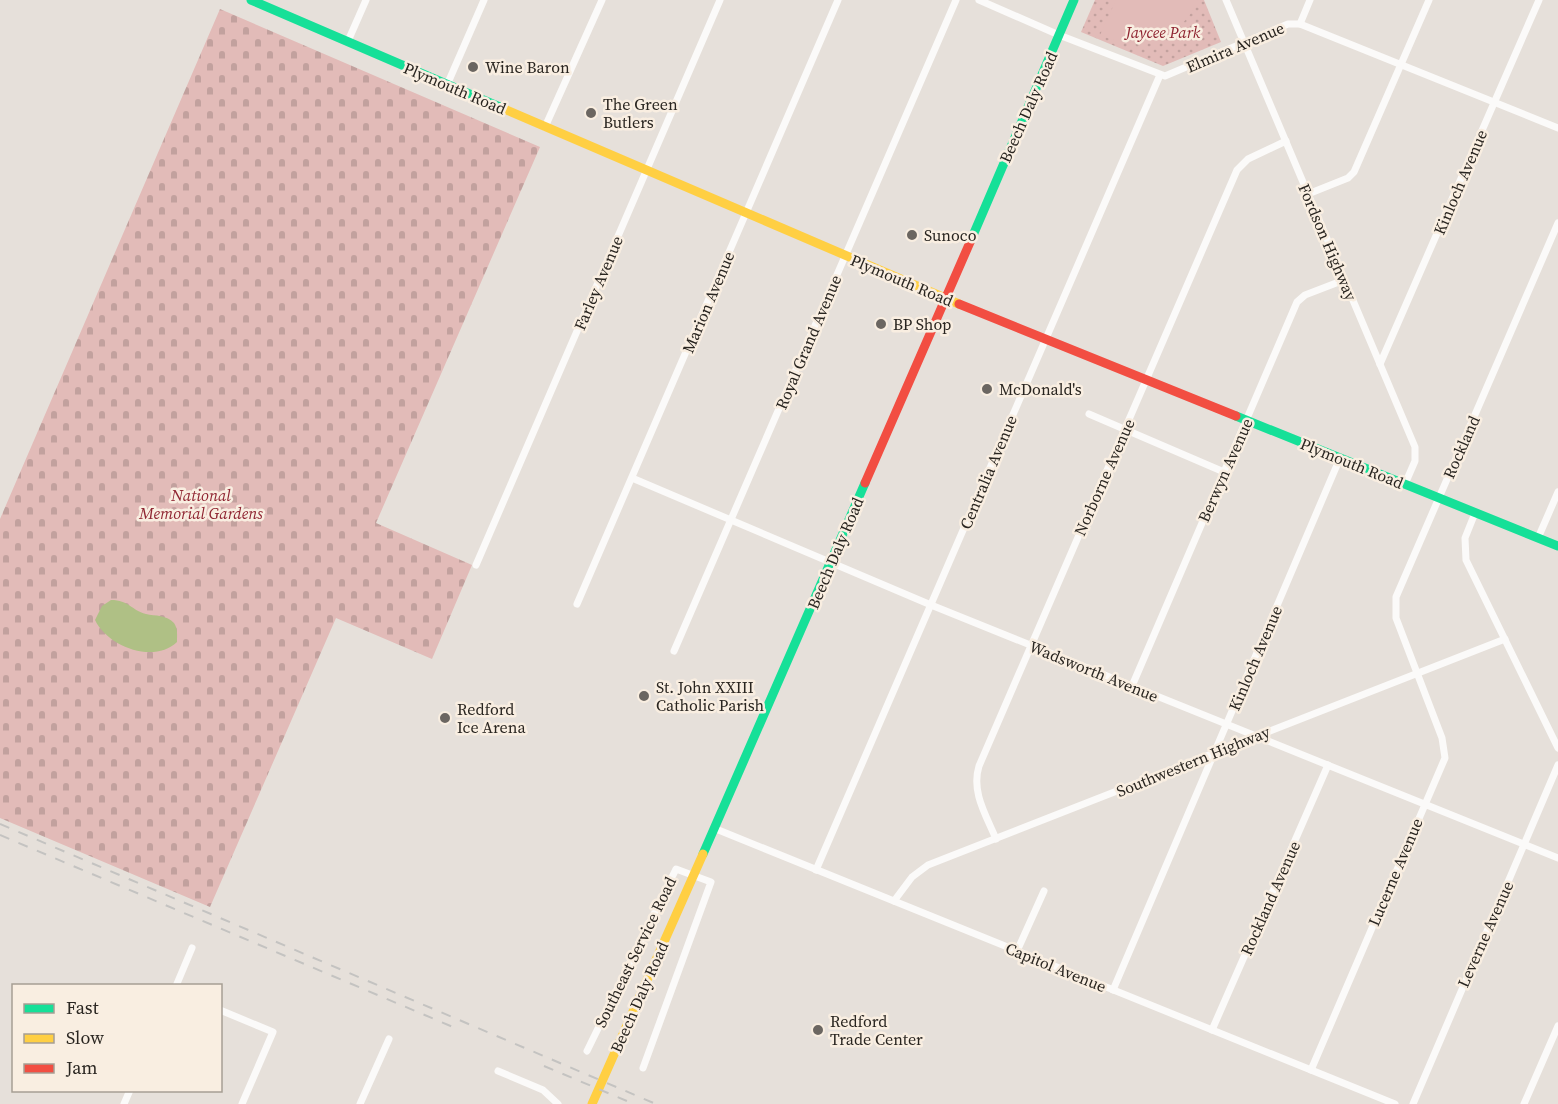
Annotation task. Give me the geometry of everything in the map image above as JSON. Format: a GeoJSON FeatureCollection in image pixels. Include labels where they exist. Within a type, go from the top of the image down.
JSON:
{"type":"FeatureCollection","features":[{"type":"Feature","properties":{"kind":"main road","name":"Plymouth Road"},"geometry":{"type":"LineString","coordinates":[[251,0],[944,298],[1558,546]]}},
{"type":"Feature","properties":{"kind":"main road","name":"Beech Daly Road"},"geometry":{"type":"LineString","coordinates":[[592,1104],[693,874],[716,829],[1074,0]]}},
{"type":"Feature","properties":{"kind":"street"},"geometry":{"type":"LineString","coordinates":[[348,42],[366,0]]}},
{"type":"Feature","properties":{"kind":"street"},"geometry":{"type":"LineString","coordinates":[[447,85],[484,0]]}},
{"type":"Feature","properties":{"kind":"street"},"geometry":{"type":"LineString","coordinates":[[545,127],[602,0]]}},
{"type":"Feature","properties":{"kind":"street","name":"Farley Avenue"},"geometry":{"type":"LineString","coordinates":[[476,565],[720,0]]}},
{"type":"Feature","properties":{"kind":"street","name":"Marion Avenue"},"geometry":{"type":"LineString","coordinates":[[578,604],[838,0]]}},
{"type":"Feature","properties":{"kind":"street","name":"Royal Grand Avenue"},"geometry":{"type":"LineString","coordinates":[[674,651],[956,0]]}},
{"type":"Feature","properties":{"kind":"street"},"geometry":{"type":"LineString","coordinates":[[979,0],[1160,75]]}},
{"type":"Feature","properties":{"kind":"street","name":"Fordson Highway"},"geometry":{"type":"LineString","coordinates":[[1226,0],[1416,451],[1415,461],[1405,484]]}},
{"type":"Feature","properties":{"kind":"street"},"geometry":{"type":"LineString","coordinates":[[1300,24],[1310,0]]}},
{"type":"Feature","properties":{"kind":"street"},"geometry":{"type":"LineString","coordinates":[[1308,194],[1348,178],[1354,172],[1429,0]]}},
{"type":"Feature","properties":{"kind":"street","name":"Kinloch Avenue"},"geometry":{"type":"LineString","coordinates":[[1380,364],[1539,0]]}},
{"type":"Feature","properties":{"kind":"street","name":"Elmira Avenue"},"geometry":{"type":"LineString","coordinates":[[1160,75],[1171,74],[1288,24],[1300,24],[1558,128]]}},
{"type":"Feature","properties":{"kind":"street","name":"Centralia Avenue"},"geometry":{"type":"LineString","coordinates":[[816,870],[1160,75]]}},
{"type":"Feature","properties":{"kind":"street","name":"Norborne Avenue"},"geometry":{"type":"LineString","coordinates":[[996,839],[977,793],[976,775],[1030,645],[1237,170],[1248,159],[1286,141]]}},
{"type":"Feature","properties":{"kind":"street","name":"Rockland"},"geometry":{"type":"LineString","coordinates":[[1416,673],[1395,618],[1394,605],[1558,223]]}},
{"type":"Feature","properties":{"kind":"street","name":"Berwyn Avenue"},"geometry":{"type":"LineString","coordinates":[[1132,686],[1297,302],[1305,295],[1344,280]]}},
{"type":"Feature","properties":{"kind":"street"},"geometry":{"type":"LineString","coordinates":[[1089,414],[1124,431],[1224,472]]}},
{"type":"Feature","properties":{"kind":"street","name":"Kinloch Avenue"},"geometry":{"type":"LineString","coordinates":[[1113,990],[1340,458]]}},
{"type":"Feature","properties":{"kind":"street","name":"Wadsworth Avenue"},"geometry":{"type":"LineString","coordinates":[[632,478],[831,564],[1558,858]]}},
{"type":"Feature","properties":{"kind":"street"},"geometry":{"type":"LineString","coordinates":[[1538,538],[1558,492]]}},
{"type":"Feature","properties":{"kind":"street"},"geometry":{"type":"LineString","coordinates":[[1475,513],[1465,538],[1465,555],[1558,748]]}},
{"type":"Feature","properties":{"kind":"street","name":"Southwestern Highway"},"geometry":{"type":"LineString","coordinates":[[894,901],[921,869],[1505,639]]}},
{"type":"Feature","properties":{"kind":"street","name":"Lucerne Avenue"},"geometry":{"type":"LineString","coordinates":[[1311,1070],[1443,765],[1445,749],[1416,673]]}},
{"type":"Feature","properties":{"kind":"street","name":"Rockland Avenue"},"geometry":{"type":"LineString","coordinates":[[1212,1030],[1328,765]]}},
{"type":"Feature","properties":{"kind":"street","name":"Leverne Avenue"},"geometry":{"type":"LineString","coordinates":[[1413,1104],[1558,765]]}},
{"type":"Feature","properties":{"kind":"street","name":"Capitol Avenue"},"geometry":{"type":"LineString","coordinates":[[716,829],[1395,1104]]}},
{"type":"Feature","properties":{"kind":"street","name":"Southeast Service Road"},"geometry":{"type":"LineString","coordinates":[[587,1052],[676,868],[693,874]]}},
{"type":"Feature","properties":{"kind":"street"},"geometry":{"type":"LineString","coordinates":[[643,1068],[711,882],[693,874]]}},
{"type":"Feature","properties":{"kind":"street"},"geometry":{"type":"LineString","coordinates":[[1017,951],[1044,891]]}},
{"type":"Feature","properties":{"kind":"street"},"geometry":{"type":"LineString","coordinates":[[177,984],[192,948]]}},
{"type":"Feature","properties":{"kind":"street"},"geometry":{"type":"LineString","coordinates":[[222,1011],[273,1032],[242,1104]]}},
{"type":"Feature","properties":{"kind":"street"},"geometry":{"type":"LineString","coordinates":[[1524,1104],[1558,1026]]}},
{"type":"Feature","properties":{"kind":"street"},"geometry":{"type":"LineString","coordinates":[[360,1104],[389,1039]]}},
{"type":"Feature","properties":{"kind":"street"},"geometry":{"type":"LineString","coordinates":[[498,1071],[543,1090],[558,1104]]}},
{"type":"Feature","properties":{"kind":"green space","name":"Jaycee Park"},"geometry":{"type":"Polygon","coordinates":[[[1095,0],[1204,0],[1221,42],[1163,66],[1081,32],[1095,0]]]}},
{"type":"Feature","properties":{"kind":"green space"},"geometry":{"type":"Polygon","coordinates":[[[1116,0],[1198,0],[1181,25],[1170,33],[1157,39],[1129,43],[1100,35],[1116,0]]]}},
{"type":"Feature","properties":{"kind":"green space","name":"National Memorial Gardens"},"geometry":{"type":"Polygon","coordinates":[[[220,9],[540,147],[376,523],[472,565],[432,659],[336,618],[210,907],[0,818],[0,519],[220,9]]]}},
{"type":"Feature","properties":{"kind":"shaded area"},"geometry":{"type":"Polygon","coordinates":[[[111,600],[126,603],[146,614],[171,620],[176,628],[177,642],[156,652],[144,652],[121,645],[110,638],[95,620],[102,606],[111,600]]]}},
{"type":"Feature","properties":{"kind":"railway"},"geometry":{"type":"LineString","coordinates":[[0,824],[656,1104]]}},
{"type":"Feature","properties":{"kind":"railway"},"geometry":{"type":"LineString","coordinates":[[0,835],[453,1027]]}},
{"type":"Feature","properties":{"kind":"railway"},"geometry":{"type":"LineString","coordinates":[[544,1066],[634,1104]]}},
{"type":"Feature","properties":{"kind":"traffic: fast"},"geometry":{"type":"LineString","coordinates":[[251,0],[502,108]]}},
{"type":"Feature","properties":{"kind":"traffic: fast"},"geometry":{"type":"LineString","coordinates":[[971,240],[1074,0]]}},
{"type":"Feature","properties":{"kind":"traffic: fast"},"geometry":{"type":"LineString","coordinates":[[1236,416],[1558,546]]}},
{"type":"Feature","properties":{"kind":"traffic: fast"},"geometry":{"type":"LineString","coordinates":[[703,854],[865,483]]}},
{"type":"Feature","properties":{"kind":"traffic: slow"},"geometry":{"type":"LineString","coordinates":[[502,108],[959,304]]}},
{"type":"Feature","properties":{"kind":"traffic: slow"},"geometry":{"type":"LineString","coordinates":[[592,1104],[703,854]]}},
{"type":"Feature","properties":{"kind":"traffic: jam"},"geometry":{"type":"LineString","coordinates":[[865,483],[971,240]]}},
{"type":"Feature","properties":{"kind":"traffic: jam"},"geometry":{"type":"LineString","coordinates":[[959,304],[1236,416]]}},
{"type":"Feature","properties":{"kind":"place","name":"Wine Baron"},"geometry":{"type":"Point","coordinates":[473,67]}},
{"type":"Feature","properties":{"kind":"place","name":"The Green Butlers"},"geometry":{"type":"Point","coordinates":[591,113]}},
{"type":"Feature","properties":{"kind":"place","name":"Sunoco"},"geometry":{"type":"Point","coordinates":[912,235]}},
{"type":"Feature","properties":{"kind":"place","name":"BP Shop"},"geometry":{"type":"Point","coordinates":[881,324]}},
{"type":"Feature","properties":{"kind":"place","name":"McDonald's"},"geometry":{"type":"Point","coordinates":[987,389]}},
{"type":"Feature","properties":{"kind":"place","name":"St. John XXIII Catholic Parish"},"geometry":{"type":"Point","coordinates":[644,696]}},
{"type":"Feature","properties":{"kind":"place","name":"Redford Ice Arena"},"geometry":{"type":"Point","coordinates":[445,718]}},
{"type":"Feature","properties":{"kind":"place","name":"Redford Trade Center"},"geometry":{"type":"Point","coordinates":[818,1030]}}]}
